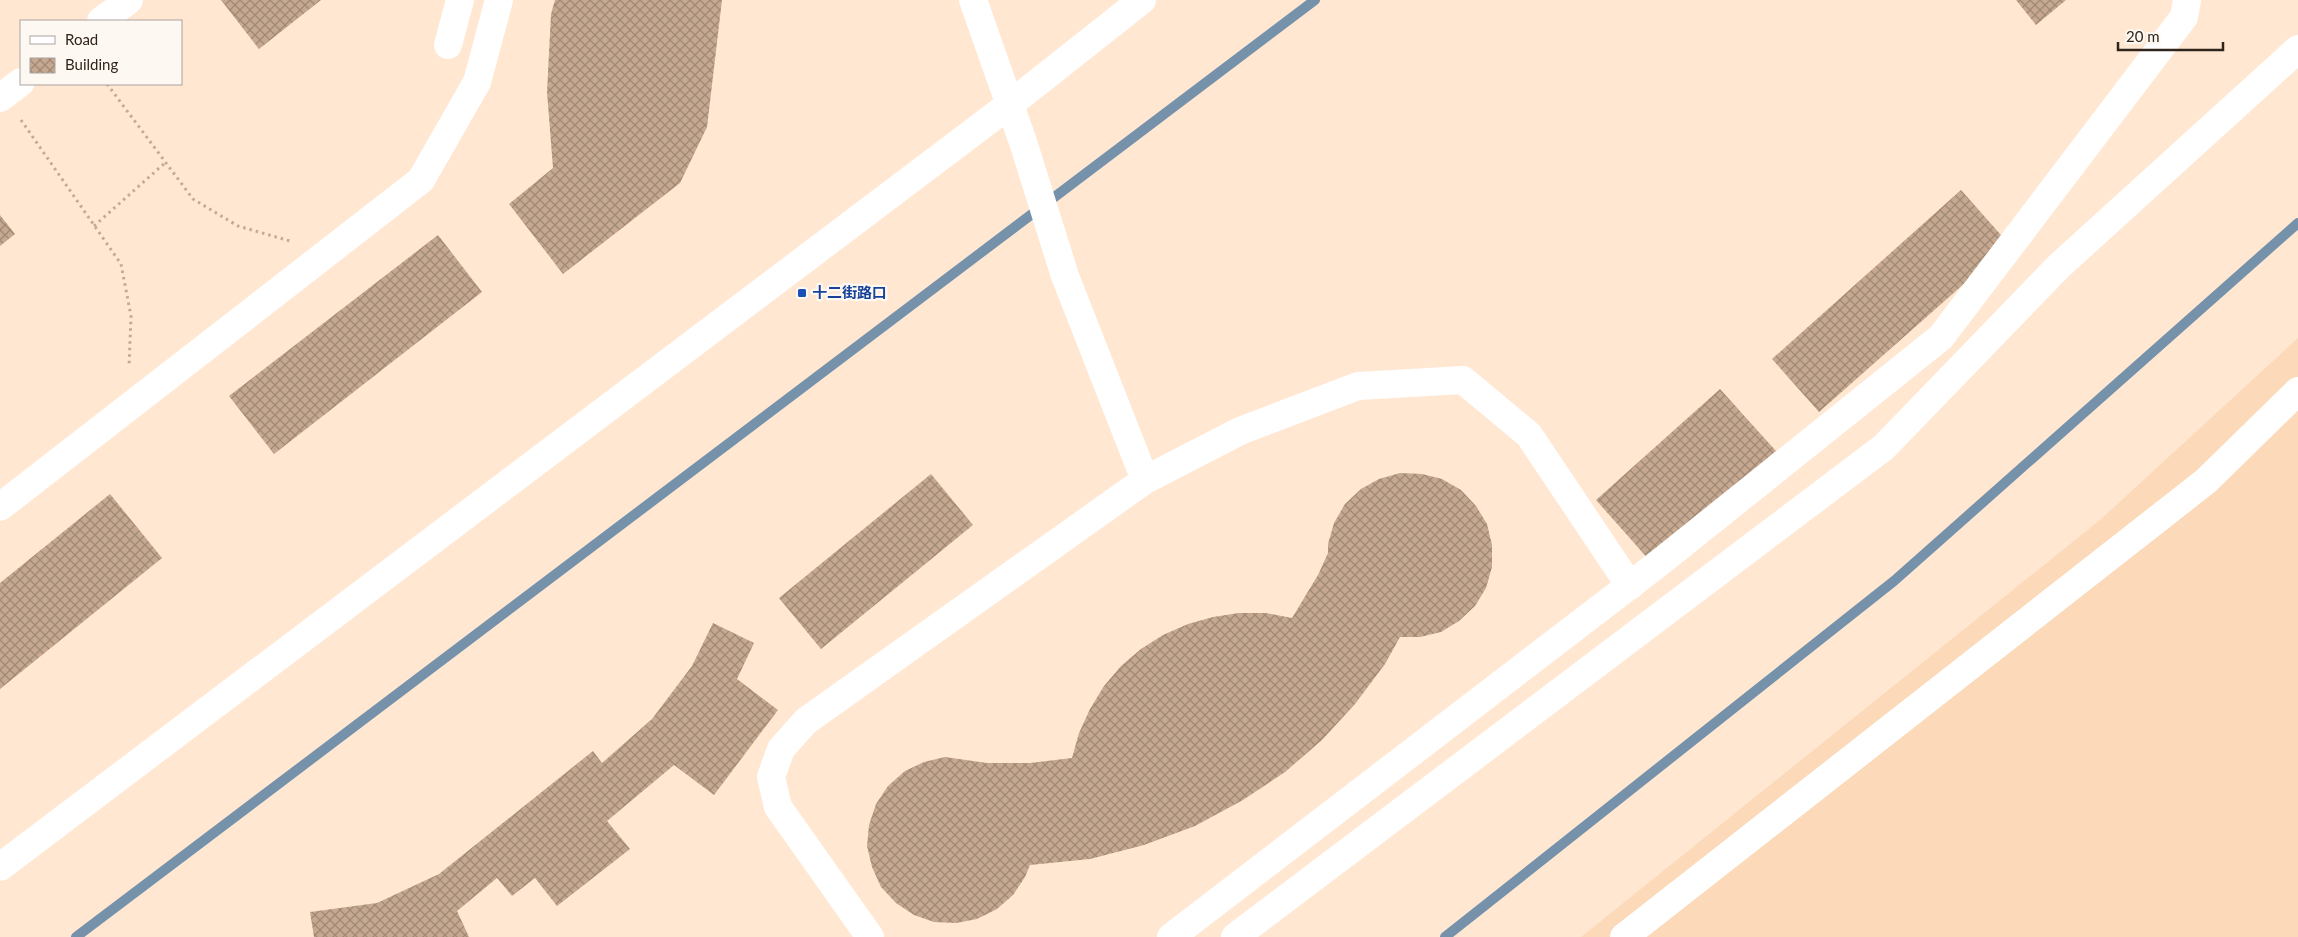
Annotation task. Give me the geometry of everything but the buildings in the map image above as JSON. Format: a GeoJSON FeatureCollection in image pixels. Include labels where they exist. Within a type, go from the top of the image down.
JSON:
{"type":"FeatureCollection","features":[{"type":"Feature","properties":{"kind":"street"},"geometry":{"type":"LineString","coordinates":[[102,20],[129,0]]}},
{"type":"Feature","properties":{"kind":"street"},"geometry":{"type":"LineString","coordinates":[[448,45],[460,0]]}},
{"type":"Feature","properties":{"kind":"street"},"geometry":{"type":"LineString","coordinates":[[0,507],[421,180],[477,82],[499,0]]}},
{"type":"Feature","properties":{"kind":"street"},"geometry":{"type":"LineString","coordinates":[[973,0],[1022,142],[1065,276],[1145,480]]}},
{"type":"Feature","properties":{"kind":"street"},"geometry":{"type":"LineString","coordinates":[[0,868],[1009,105],[1142,0]]}},
{"type":"Feature","properties":{"kind":"street"},"geometry":{"type":"LineString","coordinates":[[1171,937],[1630,586],[1941,337],[2184,17],[2187,0]]}},
{"type":"Feature","properties":{"kind":"street"},"geometry":{"type":"LineString","coordinates":[[1235,937],[1884,447],[2058,267],[2298,49]]}},
{"type":"Feature","properties":{"kind":"street"},"geometry":{"type":"LineString","coordinates":[[864,934],[778,807],[771,777],[782,749],[806,721],[1145,480],[1240,431],[1358,386],[1463,380],[1528,436],[1630,586]]}},
{"type":"Feature","properties":{"kind":"street"},"geometry":{"type":"LineString","coordinates":[[1624,937],[2206,481],[2298,391]]}},
{"type":"Feature","properties":{"kind":"path"},"geometry":{"type":"LineString","coordinates":[[108,85],[193,199],[238,226],[288,241],[340,243]]}},
{"type":"Feature","properties":{"kind":"path"},"geometry":{"type":"LineString","coordinates":[[8,92],[94,226],[121,264],[131,316],[129,368]]}},
{"type":"Feature","properties":{"kind":"path"},"geometry":{"type":"LineString","coordinates":[[94,226],[166,162]]}},
{"type":"Feature","properties":{"kind":"shaded area"},"geometry":{"type":"Polygon","coordinates":[[[2298,338],[2298,937],[1581,937],[2100,520],[2298,338]]]}},
{"type":"Feature","properties":{"kind":"waterway"},"geometry":{"type":"LineString","coordinates":[[76,937],[1315,0]]}},
{"type":"Feature","properties":{"kind":"waterway"},"geometry":{"type":"LineString","coordinates":[[1445,937],[1894,581],[2298,223]]}},
{"type":"Feature","properties":{"kind":"place","name":"十二街路口"},"geometry":{"type":"Point","coordinates":[802,293]}}]}
